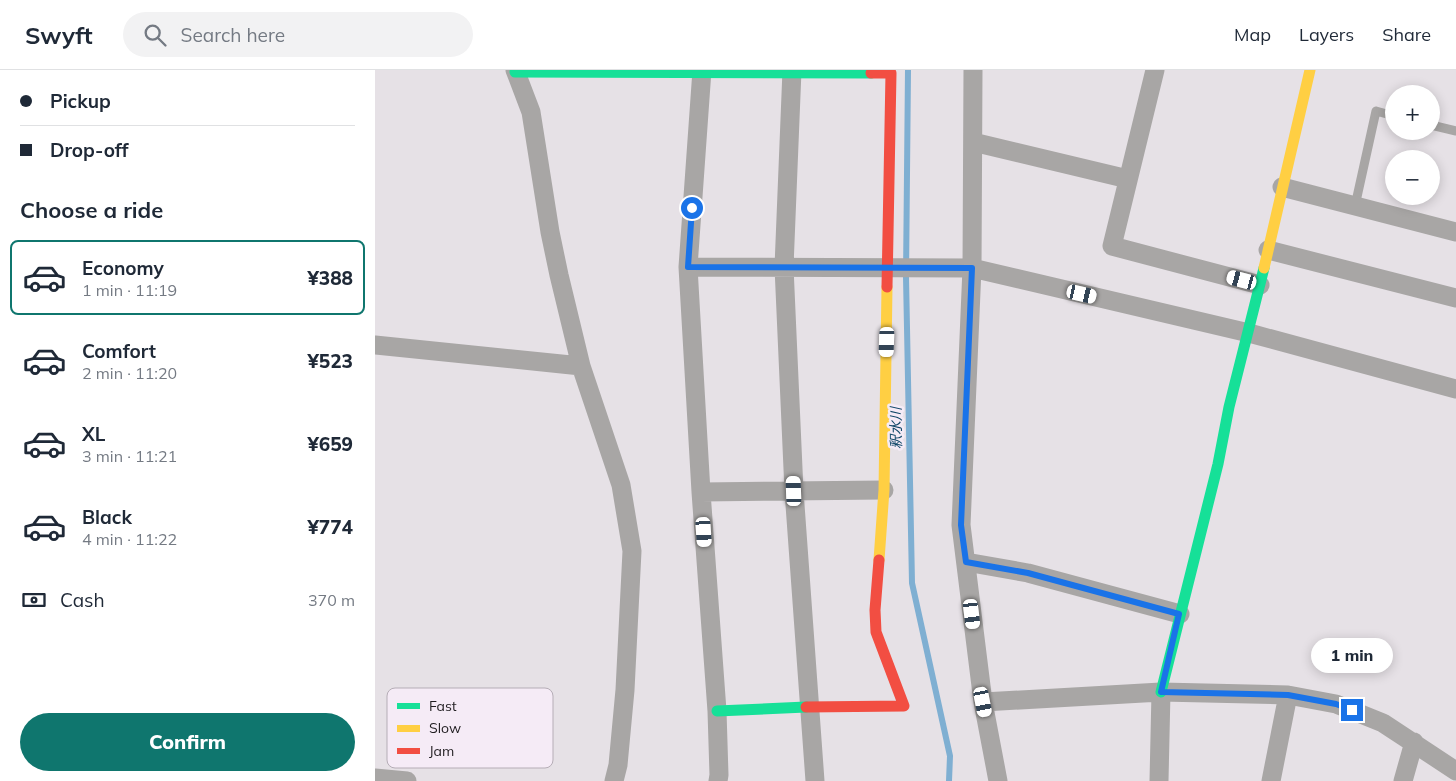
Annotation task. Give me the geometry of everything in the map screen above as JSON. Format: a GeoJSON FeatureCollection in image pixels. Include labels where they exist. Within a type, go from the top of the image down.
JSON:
{"type":"FeatureCollection","features":[{"type":"Feature","properties":{"kind":"street"},"geometry":{"type":"LineString","coordinates":[[973,70],[972,268],[961,525],[983,702],[998,781]]}},
{"type":"Feature","properties":{"kind":"street"},"geometry":{"type":"LineString","coordinates":[[1155,70],[1112,246],[1261,285]]}},
{"type":"Feature","properties":{"kind":"street"},"geometry":{"type":"LineString","coordinates":[[1159,781],[1161,692],[1218,464],[1229,407],[1261,285],[1310,70]]}},
{"type":"Feature","properties":{"kind":"street"},"geometry":{"type":"LineString","coordinates":[[614,781],[618,765],[625,690],[632,551],[621,485],[581,366],[550,232],[531,112],[515,71],[891,73],[884,490],[875,610],[876,632],[904,706],[809,707],[717,711]]}},
{"type":"Feature","properties":{"kind":"street"},"geometry":{"type":"LineString","coordinates":[[702,71],[688,267],[701,492],[717,711],[718,781]]}},
{"type":"Feature","properties":{"kind":"street"},"geometry":{"type":"LineString","coordinates":[[792,71],[784,267],[794,491],[815,781]]}},
{"type":"Feature","properties":{"kind":"street"},"geometry":{"type":"LineString","coordinates":[[973,142],[1128,179]]}},
{"type":"Feature","properties":{"kind":"street"},"geometry":{"type":"LineString","coordinates":[[1282,187],[1456,232]]}},
{"type":"Feature","properties":{"kind":"street"},"geometry":{"type":"LineString","coordinates":[[1268,250],[1456,298]]}},
{"type":"Feature","properties":{"kind":"street"},"geometry":{"type":"LineString","coordinates":[[688,267],[972,268],[1249,333],[1456,389]]}},
{"type":"Feature","properties":{"kind":"street"},"geometry":{"type":"LineString","coordinates":[[375,345],[581,366]]}},
{"type":"Feature","properties":{"kind":"street"},"geometry":{"type":"LineString","coordinates":[[701,492],[884,490]]}},
{"type":"Feature","properties":{"kind":"street"},"geometry":{"type":"LineString","coordinates":[[966,562],[1028,573],[1179,614]]}},
{"type":"Feature","properties":{"kind":"street"},"geometry":{"type":"LineString","coordinates":[[983,702],[1161,692],[1288,695],[1336,704],[1383,723],[1456,770]]}},
{"type":"Feature","properties":{"kind":"street"},"geometry":{"type":"LineString","coordinates":[[1271,781],[1288,695]]}},
{"type":"Feature","properties":{"kind":"street"},"geometry":{"type":"LineString","coordinates":[[1403,781],[1414,742]]}},
{"type":"Feature","properties":{"kind":"street"},"geometry":{"type":"LineString","coordinates":[[375,778],[407,781]]}},
{"type":"Feature","properties":{"kind":"lane"},"geometry":{"type":"LineString","coordinates":[[1355,206],[1376,111],[1385,114]]}},
{"type":"Feature","properties":{"kind":"lane"},"geometry":{"type":"LineString","coordinates":[[1440,127],[1456,131]]}},
{"type":"Feature","properties":{"kind":"waterway","name":"釈水川"},"geometry":{"type":"LineString","coordinates":[[908,70],[906,277],[912,583],[950,756],[949,781]]}},
{"type":"Feature","properties":{"kind":"traffic: fast"},"geometry":{"type":"LineString","coordinates":[[515,72],[871,73]]}},
{"type":"Feature","properties":{"kind":"traffic: fast"},"geometry":{"type":"LineString","coordinates":[[1161,692],[1218,464],[1229,407],[1264,268]]}},
{"type":"Feature","properties":{"kind":"traffic: fast"},"geometry":{"type":"LineString","coordinates":[[717,711],[806,707]]}},
{"type":"Feature","properties":{"kind":"traffic: slow"},"geometry":{"type":"LineString","coordinates":[[1264,268],[1310,70]]}},
{"type":"Feature","properties":{"kind":"traffic: slow"},"geometry":{"type":"LineString","coordinates":[[879,560],[884,490],[887,287]]}},
{"type":"Feature","properties":{"kind":"traffic: jam"},"geometry":{"type":"LineString","coordinates":[[871,73],[891,73],[887,287]]}},
{"type":"Feature","properties":{"kind":"traffic: jam"},"geometry":{"type":"LineString","coordinates":[[806,707],[904,706],[876,632],[875,610],[879,560]]}},
{"type":"Feature","properties":{"kind":"route"},"geometry":{"type":"LineString","coordinates":[[692,208],[688,267],[972,268],[961,525],[966,562],[1028,573],[1179,614],[1161,692],[1288,695],[1336,704],[1352,710]]}}]}
